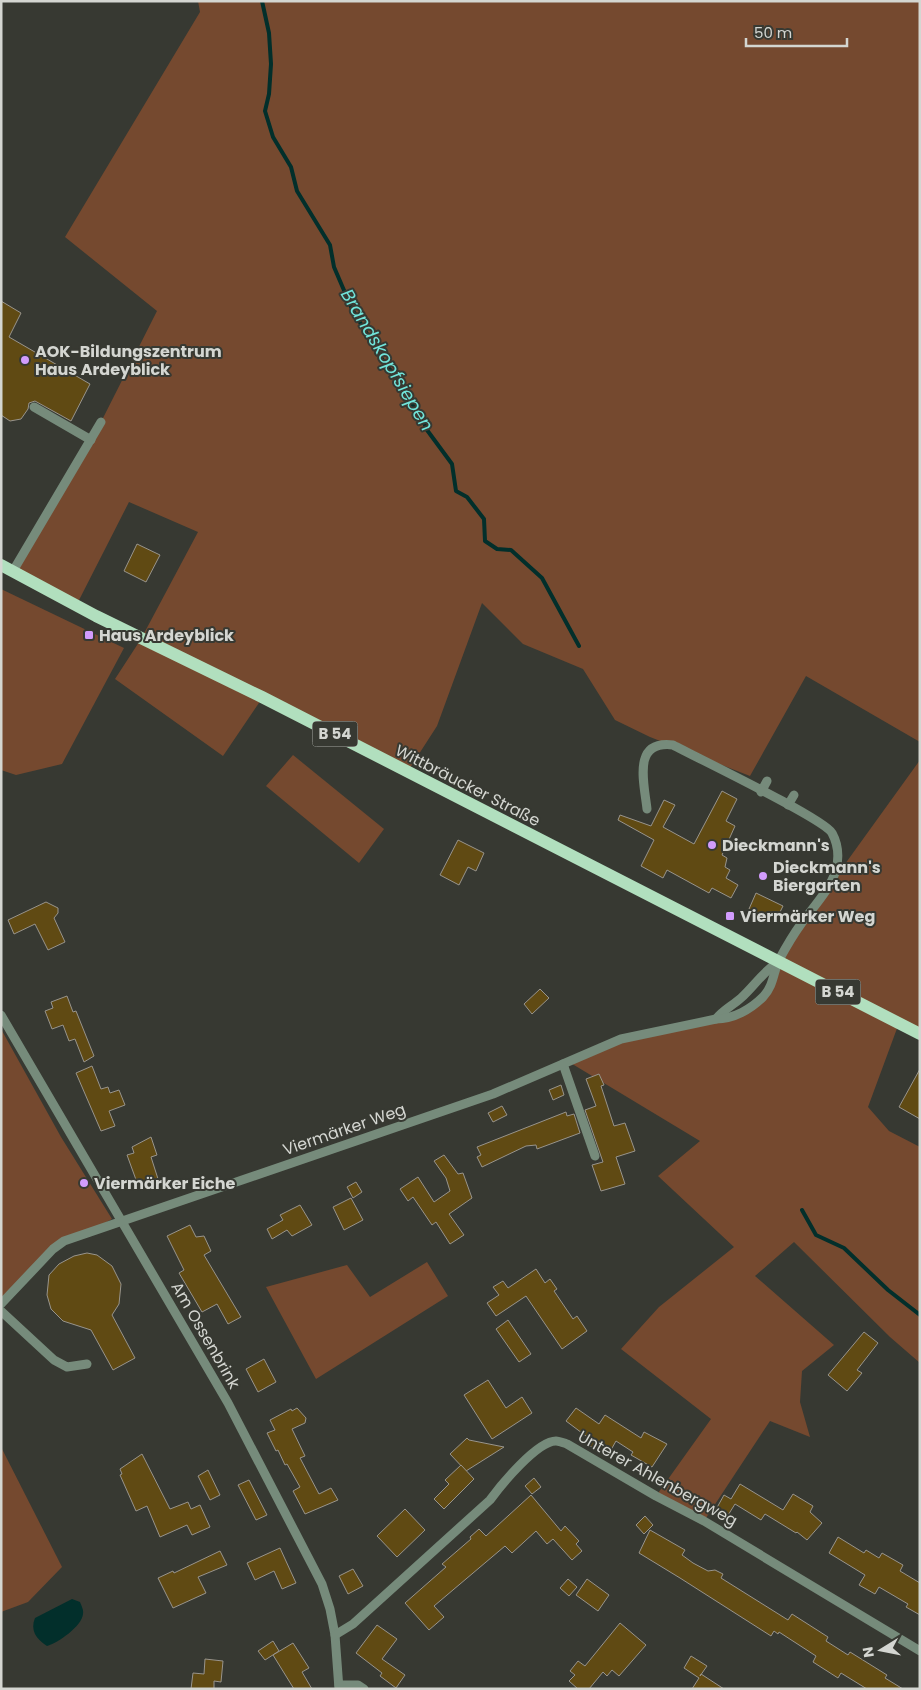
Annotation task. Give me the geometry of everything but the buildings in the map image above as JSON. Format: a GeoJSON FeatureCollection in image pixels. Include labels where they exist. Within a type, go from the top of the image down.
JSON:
{"type":"FeatureCollection","features":[{"type":"Feature","properties":{"kind":"main road","name":"Wittbräucker Straße"},"geometry":{"type":"LineString","coordinates":[[1,565],[103,620],[262,697],[920,1034]]}},
{"type":"Feature","properties":{"kind":"street"},"geometry":{"type":"LineString","coordinates":[[34,407],[91,440]]}},
{"type":"Feature","properties":{"kind":"street"},"geometry":{"type":"LineString","coordinates":[[14,571],[101,422]]}},
{"type":"Feature","properties":{"kind":"street","name":"Viermärker Weg"},"geometry":{"type":"LineString","coordinates":[[1,1304],[58,1245],[493,1094],[622,1039],[716,1019],[727,1019],[741,1013],[761,998],[771,988],[778,962],[800,925],[827,889],[836,870],[836,846],[831,832],[806,813],[788,806],[673,745],[659,744],[650,749],[643,761],[647,809]]}},
{"type":"Feature","properties":{"kind":"street"},"geometry":{"type":"LineString","coordinates":[[761,792],[767,780]]}},
{"type":"Feature","properties":{"kind":"street"},"geometry":{"type":"LineString","coordinates":[[788,806],[794,795]]}},
{"type":"Feature","properties":{"kind":"street","name":"Viermärker Weg"},"geometry":{"type":"LineString","coordinates":[[716,1019],[722,1011],[738,1001],[766,971],[778,962]]}},
{"type":"Feature","properties":{"kind":"street","name":"Am Ossenbrink"},"geometry":{"type":"LineString","coordinates":[[1,1015],[79,1150],[124,1221],[228,1403],[322,1584],[330,1609],[335,1635],[339,1687]]}},
{"type":"Feature","properties":{"kind":"street"},"geometry":{"type":"LineString","coordinates":[[563,1064],[595,1156]]}},
{"type":"Feature","properties":{"kind":"street"},"geometry":{"type":"LineString","coordinates":[[1,1311],[54,1360],[67,1367],[88,1364]]}},
{"type":"Feature","properties":{"kind":"street","name":"Unterer Ahlenbergweg"},"geometry":{"type":"LineString","coordinates":[[335,1635],[353,1624],[483,1506],[508,1477],[537,1451],[546,1444],[555,1441],[567,1444],[656,1496],[704,1520],[920,1651]]}},
{"type":"Feature","properties":{"kind":"street"},"geometry":{"type":"LineString","coordinates":[[339,1687],[358,1685],[364,1689]]}},
{"type":"Feature","properties":{"kind":"shaded area"},"geometry":{"type":"Polygon","coordinates":[[[198,1],[920,1],[920,742],[806,676],[750,776],[650,737],[615,720],[583,669],[523,644],[482,603],[437,726],[408,771],[263,697],[223,756],[115,679],[141,639],[198,532],[129,502],[76,606],[13,571],[101,422],[157,311],[65,237],[200,12],[198,1]]]}},
{"type":"Feature","properties":{"kind":"shaded area"},"geometry":{"type":"Polygon","coordinates":[[[1,589],[124,648],[62,764],[16,775],[1,770],[1,589]]]}},
{"type":"Feature","properties":{"kind":"shaded area"},"geometry":{"type":"Polygon","coordinates":[[[293,755],[384,829],[359,863],[266,786],[293,755]]]}},
{"type":"Feature","properties":{"kind":"shaded area"},"geometry":{"type":"Polygon","coordinates":[[[920,760],[920,1034],[899,1023],[868,1107],[889,1131],[920,1147],[920,1363],[890,1337],[794,1242],[755,1276],[834,1345],[802,1371],[800,1402],[810,1437],[770,1421],[704,1521],[656,1496],[711,1419],[621,1349],[659,1307],[734,1247],[658,1176],[700,1141],[569,1062],[621,1039],[727,1019],[761,998],[778,962],[827,889],[920,760]]]}},
{"type":"Feature","properties":{"kind":"shaded area"},"geometry":{"type":"Polygon","coordinates":[[[1,1029],[61,1137],[112,1219],[53,1251],[1,1298],[1,1029]]]}},
{"type":"Feature","properties":{"kind":"shaded area"},"geometry":{"type":"Polygon","coordinates":[[[427,1262],[448,1296],[316,1379],[266,1287],[347,1265],[370,1297],[427,1262]]]}},
{"type":"Feature","properties":{"kind":"shaded area"},"geometry":{"type":"Polygon","coordinates":[[[1,1447],[62,1567],[28,1602],[1,1612],[1,1447]]]}},
{"type":"Feature","properties":{"kind":"water"},"geometry":{"type":"Polygon","coordinates":[[[72,1599],[80,1602],[83,1611],[82,1619],[69,1633],[47,1646],[35,1634],[33,1626],[35,1618],[72,1599]]]}},
{"type":"Feature","properties":{"kind":"waterway","name":"Brandskopfsiepen"},"geometry":{"type":"LineString","coordinates":[[262,1],[269,33],[271,64],[269,94],[265,111],[273,137],[291,167],[297,191],[330,245],[334,267],[352,309],[385,364],[405,386],[410,402],[420,413],[427,430],[452,464],[456,491],[467,497],[484,519],[485,541],[497,549],[511,550],[542,578],[579,646]]}},
{"type":"Feature","properties":{"kind":"waterway"},"geometry":{"type":"LineString","coordinates":[[802,1210],[816,1235],[844,1248],[888,1290],[920,1315]]}},
{"type":"Feature","properties":{"kind":"place","name":"AOK-Bildungszentrum Haus Ardeyblick"},"geometry":{"type":"Point","coordinates":[25,360]}},
{"type":"Feature","properties":{"kind":"place","name":"Haus Ardeyblick"},"geometry":{"type":"Point","coordinates":[89,635]}},
{"type":"Feature","properties":{"kind":"place","name":"Dieckmann's"},"geometry":{"type":"Point","coordinates":[712,845]}},
{"type":"Feature","properties":{"kind":"place","name":"Dieckmann's Biergarten"},"geometry":{"type":"Point","coordinates":[763,876]}},
{"type":"Feature","properties":{"kind":"place","name":"Viermärker Weg"},"geometry":{"type":"Point","coordinates":[730,916]}},
{"type":"Feature","properties":{"kind":"place","name":"Viermärker Eiche"},"geometry":{"type":"Point","coordinates":[84,1183]}}]}
